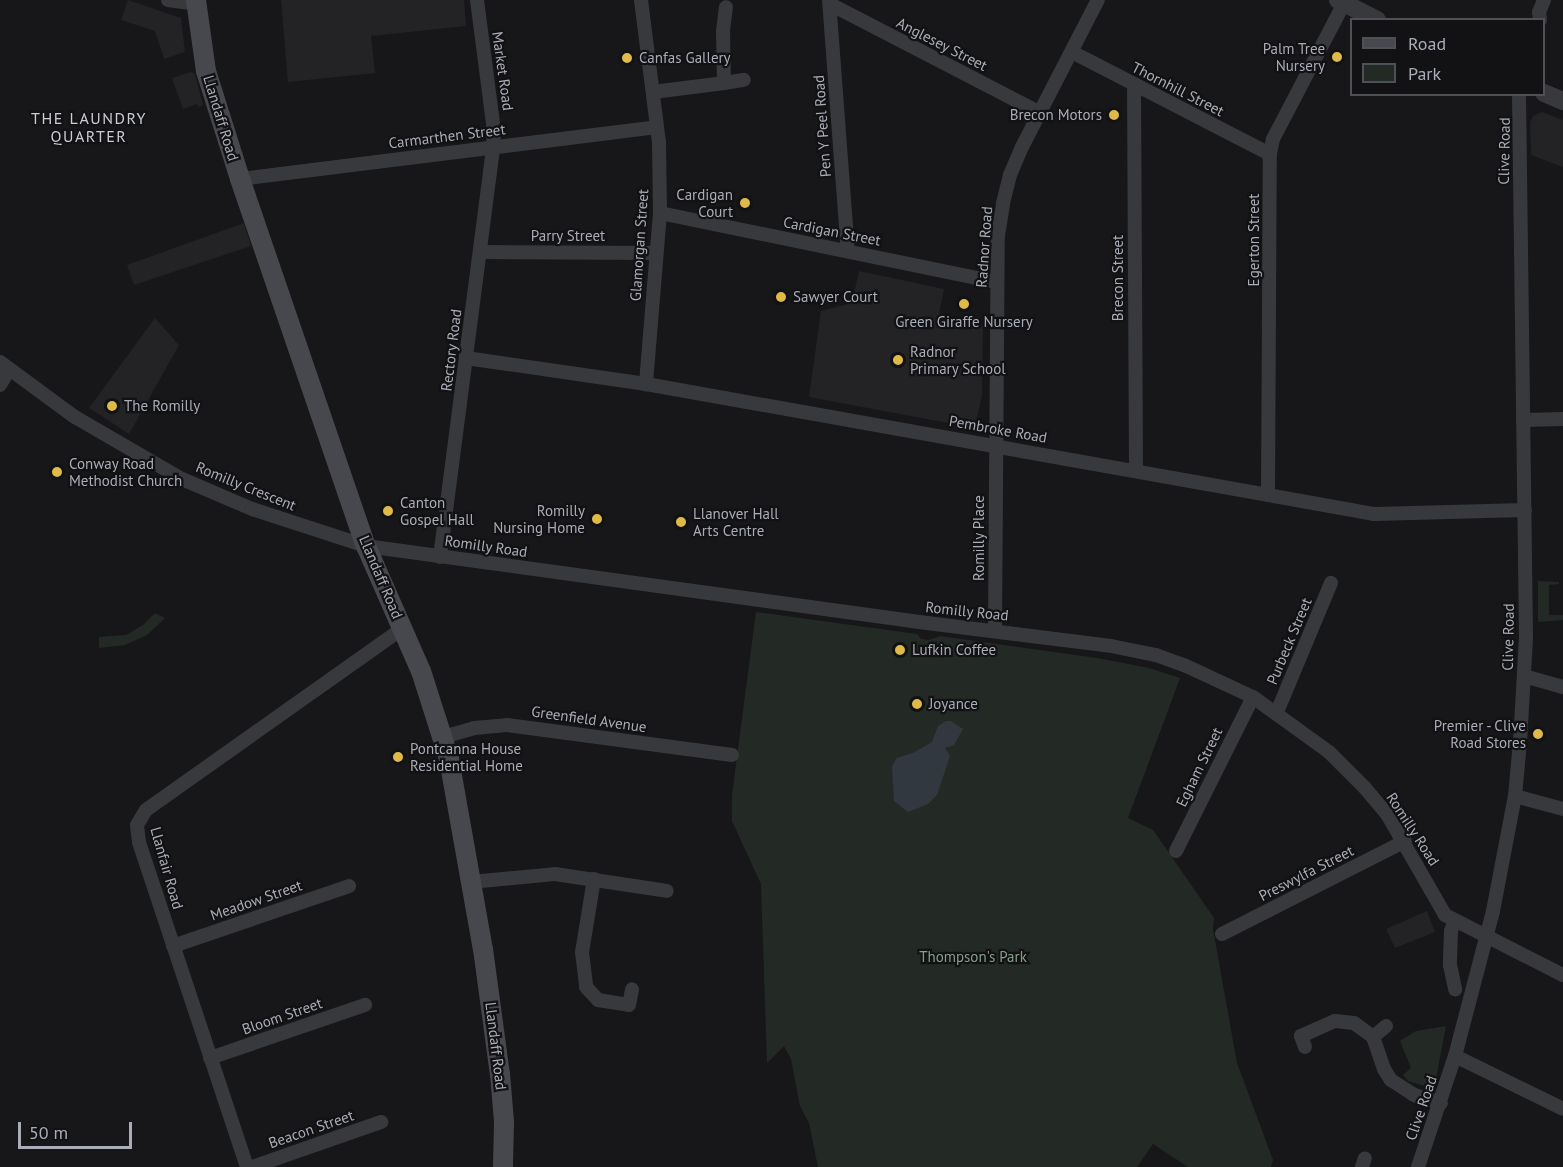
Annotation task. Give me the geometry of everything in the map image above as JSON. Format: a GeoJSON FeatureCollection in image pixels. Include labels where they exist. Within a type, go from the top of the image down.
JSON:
{"type":"FeatureCollection","features":[{"type":"Feature","properties":{"kind":"main road","name":"Llandaff Road"},"geometry":{"type":"LineString","coordinates":[[196,2],[206,71],[240,179],[366,546],[403,628],[443,737],[459,804],[500,1074],[504,1122],[503,1167]]}},
{"type":"Feature","properties":{"kind":"street"},"geometry":{"type":"LineString","coordinates":[[168,0],[196,2]]}},
{"type":"Feature","properties":{"kind":"street","name":"Market Road"},"geometry":{"type":"LineString","coordinates":[[477,0],[494,131],[493,147]]}},
{"type":"Feature","properties":{"kind":"street","name":"Glamorgan Street"},"geometry":{"type":"LineString","coordinates":[[641,0],[657,127],[660,213],[646,384]]}},
{"type":"Feature","properties":{"kind":"street","name":"Radnor Road"},"geometry":{"type":"LineString","coordinates":[[996,445],[998,236],[1003,203],[1010,175],[1098,0]]}},
{"type":"Feature","properties":{"kind":"street"},"geometry":{"type":"LineString","coordinates":[[1540,18],[1539,12],[1544,0]]}},
{"type":"Feature","properties":{"kind":"street"},"geometry":{"type":"LineString","coordinates":[[1341,1],[1373,18]]}},
{"type":"Feature","properties":{"kind":"street","name":"Egerton Street"},"geometry":{"type":"LineString","coordinates":[[1268,495],[1270,154],[1273,139],[1341,1]]}},
{"type":"Feature","properties":{"kind":"street","name":"Anglesey Street"},"geometry":{"type":"LineString","coordinates":[[830,2],[1040,114]]}},
{"type":"Feature","properties":{"kind":"street","name":"Pen Y Peel Road"},"geometry":{"type":"LineString","coordinates":[[830,2],[848,250]]}},
{"type":"Feature","properties":{"kind":"street"},"geometry":{"type":"LineString","coordinates":[[724,83],[723,31],[726,6]]}},
{"type":"Feature","properties":{"kind":"street","name":"Thornhill Street"},"geometry":{"type":"LineString","coordinates":[[1072,52],[1270,154]]}},
{"type":"Feature","properties":{"kind":"street"},"geometry":{"type":"LineString","coordinates":[[652,92],[744,81]]}},
{"type":"Feature","properties":{"kind":"street","name":"Brecon Street"},"geometry":{"type":"LineString","coordinates":[[1134,85],[1136,471]]}},
{"type":"Feature","properties":{"kind":"street"},"geometry":{"type":"LineString","coordinates":[[1545,93],[1563,101]]}},
{"type":"Feature","properties":{"kind":"street","name":"Clive Road"},"geometry":{"type":"LineString","coordinates":[[1418,1167],[1455,1056],[1486,936],[1515,796],[1524,676],[1525,510],[1519,96]]}},
{"type":"Feature","properties":{"kind":"street","name":"Carmarthen Street"},"geometry":{"type":"LineString","coordinates":[[240,179],[657,127]]}},
{"type":"Feature","properties":{"kind":"street","name":"Rectory Road"},"geometry":{"type":"LineString","coordinates":[[440,557],[493,147]]}},
{"type":"Feature","properties":{"kind":"street","name":"Cardigan Street"},"geometry":{"type":"LineString","coordinates":[[660,213],[997,282]]}},
{"type":"Feature","properties":{"kind":"street","name":"Parry Street"},"geometry":{"type":"LineString","coordinates":[[480,252],[656,253]]}},
{"type":"Feature","properties":{"kind":"street","name":"Pembroke Road"},"geometry":{"type":"LineString","coordinates":[[466,358],[646,384],[1388,516],[1525,510]]}},
{"type":"Feature","properties":{"kind":"street"},"geometry":{"type":"LineString","coordinates":[[0,385],[5,366]]}},
{"type":"Feature","properties":{"kind":"street","name":"Romilly Crescent"},"geometry":{"type":"LineString","coordinates":[[5,366],[106,437],[182,479],[252,509],[366,546]]}},
{"type":"Feature","properties":{"kind":"street"},"geometry":{"type":"LineString","coordinates":[[1522,420],[1563,419]]}},
{"type":"Feature","properties":{"kind":"street","name":"Romilly Place"},"geometry":{"type":"LineString","coordinates":[[995,630],[996,445]]}},
{"type":"Feature","properties":{"kind":"street","name":"Romilly Road"},"geometry":{"type":"LineString","coordinates":[[366,546],[1111,645],[1156,655],[1203,673],[1253,697],[1277,712],[1329,752],[1365,788],[1405,841],[1445,915],[1454,922],[1563,975]]}},
{"type":"Feature","properties":{"kind":"street","name":"Purbeck Street"},"geometry":{"type":"LineString","coordinates":[[1277,712],[1331,584]]}},
{"type":"Feature","properties":{"kind":"street","name":"Llanfair Road"},"geometry":{"type":"LineString","coordinates":[[247,1167],[136,832],[141,817],[164,796],[403,628]]}},
{"type":"Feature","properties":{"kind":"street"},"geometry":{"type":"LineString","coordinates":[[1524,676],[1563,687]]}},
{"type":"Feature","properties":{"kind":"street","name":"Egham Street"},"geometry":{"type":"LineString","coordinates":[[1176,851],[1253,697]]}},
{"type":"Feature","properties":{"kind":"street","name":"Greenfield Avenue"},"geometry":{"type":"LineString","coordinates":[[443,737],[474,728],[507,725],[732,755]]}},
{"type":"Feature","properties":{"kind":"street"},"geometry":{"type":"LineString","coordinates":[[1515,796],[1563,809]]}},
{"type":"Feature","properties":{"kind":"street","name":"Preswylfa Street"},"geometry":{"type":"LineString","coordinates":[[1222,934],[1405,841]]}},
{"type":"Feature","properties":{"kind":"street"},"geometry":{"type":"LineString","coordinates":[[471,882],[555,874],[667,891]]}},
{"type":"Feature","properties":{"kind":"street"},"geometry":{"type":"LineString","coordinates":[[594,879],[582,952],[586,987],[598,1000],[628,1005],[632,988]]}},
{"type":"Feature","properties":{"kind":"street","name":"Meadow Street"},"geometry":{"type":"LineString","coordinates":[[172,946],[349,886]]}},
{"type":"Feature","properties":{"kind":"street"},"geometry":{"type":"LineString","coordinates":[[1454,922],[1450,932],[1450,965],[1455,989]]}},
{"type":"Feature","properties":{"kind":"street","name":"Bloom Street"},"geometry":{"type":"LineString","coordinates":[[210,1058],[365,1005]]}},
{"type":"Feature","properties":{"kind":"street"},"geometry":{"type":"LineString","coordinates":[[1305,1047],[1301,1036],[1335,1021],[1354,1023],[1374,1037],[1384,1069],[1391,1080],[1413,1095],[1441,1103]]}},
{"type":"Feature","properties":{"kind":"street"},"geometry":{"type":"LineString","coordinates":[[1374,1037],[1386,1026]]}},
{"type":"Feature","properties":{"kind":"street"},"geometry":{"type":"LineString","coordinates":[[1455,1056],[1563,1109]]}},
{"type":"Feature","properties":{"kind":"street","name":"Beacon Street"},"geometry":{"type":"LineString","coordinates":[[252,1167],[381,1122]]}},
{"type":"Feature","properties":{"kind":"shaded area"},"geometry":{"type":"Polygon","coordinates":[[[128,0],[181,18],[185,52],[164,59],[155,31],[121,20],[128,0]]]}},
{"type":"Feature","properties":{"kind":"shaded area"},"geometry":{"type":"Polygon","coordinates":[[[281,0],[464,0],[466,26],[371,36],[375,73],[288,82],[281,0]]]}},
{"type":"Feature","properties":{"kind":"shaded area"},"geometry":{"type":"Polygon","coordinates":[[[191,72],[195,74],[203,105],[199,107],[197,104],[183,109],[172,78],[191,72]]]}},
{"type":"Feature","properties":{"kind":"shaded area"},"geometry":{"type":"Polygon","coordinates":[[[1542,112],[1563,120],[1563,167],[1531,155],[1530,123],[1533,116],[1542,112]]]}},
{"type":"Feature","properties":{"kind":"shaded area"},"geometry":{"type":"Polygon","coordinates":[[[244,223],[251,246],[134,285],[127,265],[244,223]]]}},
{"type":"Feature","properties":{"kind":"shaded area","name":"Radnor Primary School"},"geometry":{"type":"Polygon","coordinates":[[[859,271],[944,289],[939,313],[983,326],[982,395],[975,428],[809,397],[821,311],[852,303],[859,271]]]}},
{"type":"Feature","properties":{"kind":"shaded area"},"geometry":{"type":"Polygon","coordinates":[[[155,318],[179,345],[129,434],[89,408],[155,318]]]}},
{"type":"Feature","properties":{"kind":"shaded area"},"geometry":{"type":"Polygon","coordinates":[[[951,721],[963,729],[954,745],[945,748],[950,756],[937,795],[928,804],[908,812],[894,801],[892,766],[897,758],[913,753],[932,742],[938,726],[951,721]]]}},
{"type":"Feature","properties":{"kind":"shaded area"},"geometry":{"type":"Polygon","coordinates":[[[1427,911],[1435,932],[1395,948],[1386,929],[1427,911]]]}},
{"type":"Feature","properties":{"kind":"green space"},"geometry":{"type":"Polygon","coordinates":[[[1538,581],[1559,582],[1559,584],[1549,585],[1549,615],[1563,615],[1563,620],[1538,622],[1538,581]]]}},
{"type":"Feature","properties":{"kind":"green space","name":"Thompson's Park"},"geometry":{"type":"Polygon","coordinates":[[[756,612],[917,634],[921,639],[929,640],[940,636],[1097,658],[1149,668],[1180,678],[1128,818],[1153,830],[1214,918],[1213,929],[1237,1063],[1273,1160],[1271,1167],[1188,1167],[1153,1144],[1137,1167],[818,1167],[809,1123],[800,1106],[791,1059],[784,1046],[767,1063],[761,884],[732,821],[732,795],[756,612]]]}},
{"type":"Feature","properties":{"kind":"green space"},"geometry":{"type":"Polygon","coordinates":[[[155,613],[165,618],[147,635],[125,645],[99,648],[99,637],[126,635],[143,625],[155,613]]]}},
{"type":"Feature","properties":{"kind":"green space"},"geometry":{"type":"Polygon","coordinates":[[[1446,1026],[1436,1078],[1425,1086],[1408,1081],[1403,1075],[1411,1068],[1400,1041],[1416,1031],[1446,1026]]]}},
{"type":"Feature","properties":{"kind":"place","name":"Palm Tree Nursery"},"geometry":{"type":"Point","coordinates":[1337,57]}},
{"type":"Feature","properties":{"kind":"place","name":"Canfas Gallery"},"geometry":{"type":"Point","coordinates":[627,58]}},
{"type":"Feature","properties":{"kind":"place","name":"Brecon Motors"},"geometry":{"type":"Point","coordinates":[1114,115]}},
{"type":"Feature","properties":{"kind":"place","name":"Cardigan Court"},"geometry":{"type":"Point","coordinates":[745,203]}},
{"type":"Feature","properties":{"kind":"place","name":"Sawyer Court"},"geometry":{"type":"Point","coordinates":[781,297]}},
{"type":"Feature","properties":{"kind":"place","name":"Green Giraffe Nursery"},"geometry":{"type":"Point","coordinates":[964,304]}},
{"type":"Feature","properties":{"kind":"place","name":"Radnor Primary School"},"geometry":{"type":"Point","coordinates":[898,360]}},
{"type":"Feature","properties":{"kind":"place","name":"The Romilly"},"geometry":{"type":"Point","coordinates":[112,406]}},
{"type":"Feature","properties":{"kind":"place","name":"Conway Road Methodist Church"},"geometry":{"type":"Point","coordinates":[57,472]}},
{"type":"Feature","properties":{"kind":"place","name":"Canton Gospel Hall"},"geometry":{"type":"Point","coordinates":[388,511]}},
{"type":"Feature","properties":{"kind":"place","name":"Romilly Nursing Home"},"geometry":{"type":"Point","coordinates":[597,519]}},
{"type":"Feature","properties":{"kind":"place","name":"Llanover Hall Arts Centre"},"geometry":{"type":"Point","coordinates":[681,522]}},
{"type":"Feature","properties":{"kind":"place","name":"Lufkin Coffee"},"geometry":{"type":"Point","coordinates":[900,650]}},
{"type":"Feature","properties":{"kind":"place","name":"Joyance"},"geometry":{"type":"Point","coordinates":[917,704]}},
{"type":"Feature","properties":{"kind":"place","name":"Premier - Clive Road Stores"},"geometry":{"type":"Point","coordinates":[1538,734]}},
{"type":"Feature","properties":{"kind":"place","name":"Pontcanna House Residential Home"},"geometry":{"type":"Point","coordinates":[398,757]}},
{"type":"Feature","properties":{"kind":"district","name":"THE LAUNDRY QUARTER"},"geometry":{"type":"Point","coordinates":[89,127]}}]}
